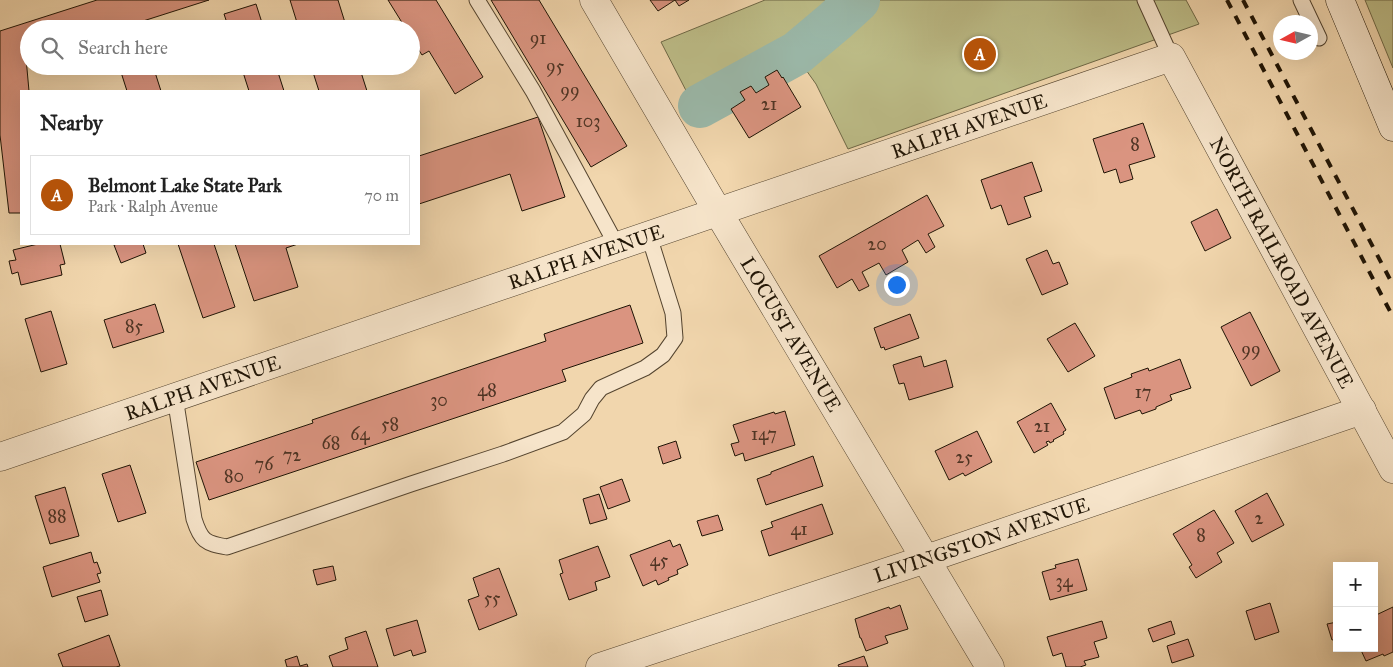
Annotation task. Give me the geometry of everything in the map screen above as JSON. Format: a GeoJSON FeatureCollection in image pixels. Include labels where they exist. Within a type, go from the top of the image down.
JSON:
{"type":"FeatureCollection","features":[{"type":"Feature","properties":{"kind":"street","name":"LOCUST AVENUE"},"geometry":{"type":"LineString","coordinates":[[594,0],[718,212],[990,667]]}},
{"type":"Feature","properties":{"kind":"street"},"geometry":{"type":"LineString","coordinates":[[1340,0],[1393,127]]}},
{"type":"Feature","properties":{"kind":"street","name":"RALPH AVENUE"},"geometry":{"type":"LineString","coordinates":[[0,457],[1171,57]]}},
{"type":"Feature","properties":{"kind":"street","name":"NORTH RAILROAD AVENUE"},"geometry":{"type":"LineString","coordinates":[[1171,57],[1393,469]]}},
{"type":"Feature","properties":{"kind":"street","name":"LIVINGSTON AVENUE"},"geometry":{"type":"LineString","coordinates":[[600,667],[926,559],[1362,410]]}},
{"type":"Feature","properties":{"kind":"lane"},"geometry":{"type":"LineString","coordinates":[[477,0],[533,91],[616,246]]}},
{"type":"Feature","properties":{"kind":"lane"},"geometry":{"type":"LineString","coordinates":[[1145,0],[1171,57]]}},
{"type":"Feature","properties":{"kind":"lane"},"geometry":{"type":"LineString","coordinates":[[1301,0],[1319,38]]}},
{"type":"Feature","properties":{"kind":"lane"},"geometry":{"type":"LineString","coordinates":[[175,397],[194,519],[199,534],[209,544],[227,547],[503,454],[563,432],[584,414],[592,398],[601,388],[645,368],[663,355],[675,338],[673,313],[649,236]]}},
{"type":"Feature","properties":{"kind":"green space"},"geometry":{"type":"Polygon","coordinates":[[[765,0],[1186,0],[1199,24],[848,149],[816,84],[801,63],[713,112],[695,108],[661,42],[765,0]]]}},
{"type":"Feature","properties":{"kind":"green space"},"geometry":{"type":"Polygon","coordinates":[[[1365,0],[1393,0],[1393,68],[1365,0]]]}},
{"type":"Feature","properties":{"kind":"building"},"geometry":{"type":"Polygon","coordinates":[[[97,0],[209,0],[146,20],[34,20],[97,0]]]}},
{"type":"Feature","properties":{"kind":"building"},"geometry":{"type":"Polygon","coordinates":[[[290,0],[338,0],[344,20],[296,20],[290,0]]]}},
{"type":"Feature","properties":{"kind":"building"},"geometry":{"type":"Polygon","coordinates":[[[388,0],[436,0],[483,77],[455,94],[429,51],[422,55],[420,52],[420,20],[400,20],[388,0]]]}},
{"type":"Feature","properties":{"kind":"building"},"geometry":{"type":"Polygon","coordinates":[[[491,0],[539,0],[627,146],[591,167],[491,0]]]}},
{"type":"Feature","properties":{"kind":"building"},"geometry":{"type":"Polygon","coordinates":[[[650,0],[675,0],[658,11],[650,0]]]}},
{"type":"Feature","properties":{"kind":"building"},"geometry":{"type":"Polygon","coordinates":[[[675,0],[689,0],[679,6],[675,0]]]}},
{"type":"Feature","properties":{"kind":"building"},"geometry":{"type":"Polygon","coordinates":[[[256,4],[261,20],[226,20],[224,14],[256,4]]]}},
{"type":"Feature","properties":{"kind":"building"},"geometry":{"type":"Polygon","coordinates":[[[20,25],[20,75],[28,75],[29,90],[20,90],[20,213],[9,213],[0,135],[0,31],[20,25]]]}},
{"type":"Feature","properties":{"kind":"building"},"geometry":{"type":"Polygon","coordinates":[[[777,70],[801,107],[749,138],[731,109],[745,100],[740,92],[751,86],[756,93],[769,85],[765,77],[777,70]]]}},
{"type":"Feature","properties":{"kind":"building"},"geometry":{"type":"Polygon","coordinates":[[[122,75],[156,75],[161,90],[127,90],[122,75]]]}},
{"type":"Feature","properties":{"kind":"building"},"geometry":{"type":"Polygon","coordinates":[[[244,75],[279,75],[284,90],[249,90],[244,75]]]}},
{"type":"Feature","properties":{"kind":"building"},"geometry":{"type":"Polygon","coordinates":[[[314,75],[362,75],[367,90],[319,90],[314,75]]]}},
{"type":"Feature","properties":{"kind":"building"},"geometry":{"type":"Polygon","coordinates":[[[538,117],[565,197],[522,211],[510,174],[420,204],[420,156],[538,117]]]}},
{"type":"Feature","properties":{"kind":"building"},"geometry":{"type":"Polygon","coordinates":[[[1143,123],[1155,157],[1129,165],[1133,179],[1120,183],[1116,169],[1104,173],[1093,139],[1143,123]]]}},
{"type":"Feature","properties":{"kind":"building"},"geometry":{"type":"Polygon","coordinates":[[[1032,162],[1042,191],[1024,197],[1031,217],[1008,225],[1001,205],[991,209],[981,180],[1032,162]]]}},
{"type":"Feature","properties":{"kind":"building"},"geometry":{"type":"Polygon","coordinates":[[[927,195],[944,226],[928,234],[935,247],[926,253],[918,240],[902,250],[908,262],[886,275],[879,263],[862,272],[869,286],[859,291],[852,279],[837,288],[819,256],[927,195]]]}},
{"type":"Feature","properties":{"kind":"building"},"geometry":{"type":"Polygon","coordinates":[[[1217,209],[1231,238],[1205,251],[1191,222],[1217,209]]]}},
{"type":"Feature","properties":{"kind":"building"},"geometry":{"type":"Polygon","coordinates":[[[34,245],[60,245],[65,264],[60,265],[62,275],[21,285],[18,272],[12,274],[9,261],[16,260],[13,250],[34,245]]]}},
{"type":"Feature","properties":{"kind":"building"},"geometry":{"type":"Polygon","coordinates":[[[114,245],[143,245],[146,253],[121,263],[114,245]]]}},
{"type":"Feature","properties":{"kind":"building"},"geometry":{"type":"Polygon","coordinates":[[[178,245],[214,245],[235,307],[203,318],[178,245]]]}},
{"type":"Feature","properties":{"kind":"building"},"geometry":{"type":"Polygon","coordinates":[[[235,245],[295,245],[286,248],[298,287],[254,301],[235,245]]]}},
{"type":"Feature","properties":{"kind":"building"},"geometry":{"type":"Polygon","coordinates":[[[1047,250],[1053,264],[1059,262],[1068,284],[1042,295],[1026,259],[1047,250]]]}},
{"type":"Feature","properties":{"kind":"building"},"geometry":{"type":"Polygon","coordinates":[[[155,304],[164,332],[113,348],[104,320],[155,304]]]}},
{"type":"Feature","properties":{"kind":"building"},"geometry":{"type":"Polygon","coordinates":[[[630,305],[643,343],[562,370],[566,381],[209,500],[196,462],[313,423],[312,420],[546,341],[544,334],[630,305]]]}},
{"type":"Feature","properties":{"kind":"building"},"geometry":{"type":"Polygon","coordinates":[[[51,311],[67,364],[41,372],[25,319],[51,311]]]}},
{"type":"Feature","properties":{"kind":"building"},"geometry":{"type":"Polygon","coordinates":[[[1250,312],[1280,371],[1251,386],[1221,327],[1250,312]]]}},
{"type":"Feature","properties":{"kind":"building"},"geometry":{"type":"Polygon","coordinates":[[[910,314],[919,338],[885,350],[884,347],[881,348],[874,328],[910,314]]]}},
{"type":"Feature","properties":{"kind":"building"},"geometry":{"type":"Polygon","coordinates":[[[1075,323],[1095,356],[1068,372],[1047,339],[1075,323]]]}},
{"type":"Feature","properties":{"kind":"building"},"geometry":{"type":"Polygon","coordinates":[[[921,356],[924,367],[946,360],[953,387],[909,400],[904,383],[899,384],[893,365],[921,356]]]}},
{"type":"Feature","properties":{"kind":"building"},"geometry":{"type":"Polygon","coordinates":[[[1180,359],[1191,388],[1170,395],[1172,400],[1156,407],[1156,409],[1142,414],[1140,410],[1115,419],[1104,388],[1132,377],[1131,374],[1148,368],[1149,371],[1180,359]]]}},
{"type":"Feature","properties":{"kind":"building"},"geometry":{"type":"Polygon","coordinates":[[[1051,403],[1066,430],[1063,432],[1064,434],[1050,443],[1049,441],[1046,442],[1048,445],[1034,453],[1017,422],[1051,403]]]}},
{"type":"Feature","properties":{"kind":"building"},"geometry":{"type":"Polygon","coordinates":[[[785,411],[795,445],[745,461],[743,453],[735,456],[731,444],[739,442],[733,425],[774,412],[775,414],[785,411]]]}},
{"type":"Feature","properties":{"kind":"building"},"geometry":{"type":"Polygon","coordinates":[[[977,431],[992,462],[965,476],[963,473],[949,480],[935,451],[977,431]]]}},
{"type":"Feature","properties":{"kind":"building"},"geometry":{"type":"Polygon","coordinates":[[[676,441],[681,458],[663,464],[658,447],[676,441]]]}},
{"type":"Feature","properties":{"kind":"building"},"geometry":{"type":"Polygon","coordinates":[[[813,456],[823,486],[766,505],[757,479],[813,456]]]}},
{"type":"Feature","properties":{"kind":"building"},"geometry":{"type":"Polygon","coordinates":[[[130,465],[146,513],[118,522],[102,474],[130,465]]]}},
{"type":"Feature","properties":{"kind":"building"},"geometry":{"type":"Polygon","coordinates":[[[622,479],[630,501],[608,509],[600,487],[622,479]]]}},
{"type":"Feature","properties":{"kind":"building"},"geometry":{"type":"Polygon","coordinates":[[[65,487],[79,536],[50,544],[35,496],[65,487]]]}},
{"type":"Feature","properties":{"kind":"building"},"geometry":{"type":"Polygon","coordinates":[[[1267,493],[1284,525],[1252,542],[1235,511],[1267,493]]]}},
{"type":"Feature","properties":{"kind":"building"},"geometry":{"type":"Polygon","coordinates":[[[599,494],[607,519],[590,524],[583,499],[599,494]]]}},
{"type":"Feature","properties":{"kind":"building"},"geometry":{"type":"Polygon","coordinates":[[[822,504],[833,534],[769,556],[761,531],[773,527],[771,522],[822,504]]]}},
{"type":"Feature","properties":{"kind":"building"},"geometry":{"type":"Polygon","coordinates":[[[1214,510],[1234,543],[1217,553],[1222,562],[1196,578],[1189,567],[1192,565],[1173,534],[1214,510]]]}},
{"type":"Feature","properties":{"kind":"building"},"geometry":{"type":"Polygon","coordinates":[[[718,515],[723,530],[702,536],[697,521],[718,515]]]}},
{"type":"Feature","properties":{"kind":"building"},"geometry":{"type":"Polygon","coordinates":[[[670,540],[673,547],[680,544],[688,565],[677,570],[678,574],[668,578],[669,580],[658,585],[656,580],[643,586],[630,555],[670,540]]]}},
{"type":"Feature","properties":{"kind":"building"},"geometry":{"type":"Polygon","coordinates":[[[598,546],[610,577],[595,582],[597,590],[569,600],[560,574],[563,573],[559,560],[598,546]]]}},
{"type":"Feature","properties":{"kind":"building"},"geometry":{"type":"Polygon","coordinates":[[[91,552],[94,563],[97,562],[101,573],[97,574],[100,582],[52,597],[43,567],[91,552]]]}},
{"type":"Feature","properties":{"kind":"building"},"geometry":{"type":"Polygon","coordinates":[[[1078,559],[1087,590],[1050,600],[1042,572],[1056,568],[1055,565],[1078,559]]]}},
{"type":"Feature","properties":{"kind":"building"},"geometry":{"type":"Polygon","coordinates":[[[333,566],[336,580],[317,585],[313,570],[333,566]]]}},
{"type":"Feature","properties":{"kind":"building"},"geometry":{"type":"Polygon","coordinates":[[[499,568],[517,615],[479,630],[468,600],[479,596],[473,578],[499,568]]]}},
{"type":"Feature","properties":{"kind":"building"},"geometry":{"type":"Polygon","coordinates":[[[101,590],[108,615],[85,622],[77,597],[101,590]]]}},
{"type":"Feature","properties":{"kind":"building"},"geometry":{"type":"Polygon","coordinates":[[[1270,603],[1279,632],[1255,640],[1246,611],[1270,603]]]}},
{"type":"Feature","properties":{"kind":"building"},"geometry":{"type":"Polygon","coordinates":[[[900,605],[908,629],[885,636],[888,643],[866,651],[855,619],[900,605]]]}},
{"type":"Feature","properties":{"kind":"building"},"geometry":{"type":"Polygon","coordinates":[[[1393,607],[1393,652],[1366,661],[1362,652],[1378,652],[1378,614],[1393,607]]]}},
{"type":"Feature","properties":{"kind":"building"},"geometry":{"type":"Polygon","coordinates":[[[417,620],[426,652],[413,656],[411,650],[394,656],[386,629],[417,620]]]}},
{"type":"Feature","properties":{"kind":"building"},"geometry":{"type":"Polygon","coordinates":[[[1102,621],[1107,638],[1094,642],[1099,657],[1084,661],[1086,665],[1080,667],[1066,667],[1062,653],[1053,656],[1047,637],[1102,621]]]}},
{"type":"Feature","properties":{"kind":"building"},"geometry":{"type":"Polygon","coordinates":[[[1171,621],[1175,634],[1153,642],[1148,629],[1171,621]]]}},
{"type":"Feature","properties":{"kind":"building"},"geometry":{"type":"Polygon","coordinates":[[[1333,623],[1333,640],[1332,640],[1327,624],[1333,623]]]}},
{"type":"Feature","properties":{"kind":"building"},"geometry":{"type":"Polygon","coordinates":[[[366,631],[378,667],[333,667],[329,656],[348,649],[345,638],[366,631]]]}},
{"type":"Feature","properties":{"kind":"building"},"geometry":{"type":"Polygon","coordinates":[[[109,635],[120,666],[63,667],[58,654],[109,635]]]}},
{"type":"Feature","properties":{"kind":"building"},"geometry":{"type":"Polygon","coordinates":[[[1188,639],[1194,656],[1172,663],[1167,646],[1188,639]]]}},
{"type":"Feature","properties":{"kind":"building"},"geometry":{"type":"Polygon","coordinates":[[[297,656],[300,666],[307,664],[308,667],[287,667],[285,660],[297,656]]]}},
{"type":"Feature","properties":{"kind":"building"},"geometry":{"type":"Polygon","coordinates":[[[864,656],[868,667],[839,667],[838,665],[864,656]]]}},
{"type":"Feature","properties":{"kind":"waterway"},"geometry":{"type":"LineString","coordinates":[[700,106],[797,53],[858,0]]}},
{"type":"Feature","properties":{"kind":"railway"},"geometry":{"type":"LineString","coordinates":[[1227,0],[1393,317]]}},
{"type":"Feature","properties":{"kind":"railway"},"geometry":{"type":"LineString","coordinates":[[1243,0],[1393,285]]}},
{"type":"Feature","properties":{"kind":"place","name":"Belmont Lake State Park"},"geometry":{"type":"Point","coordinates":[980,54]}}]}
